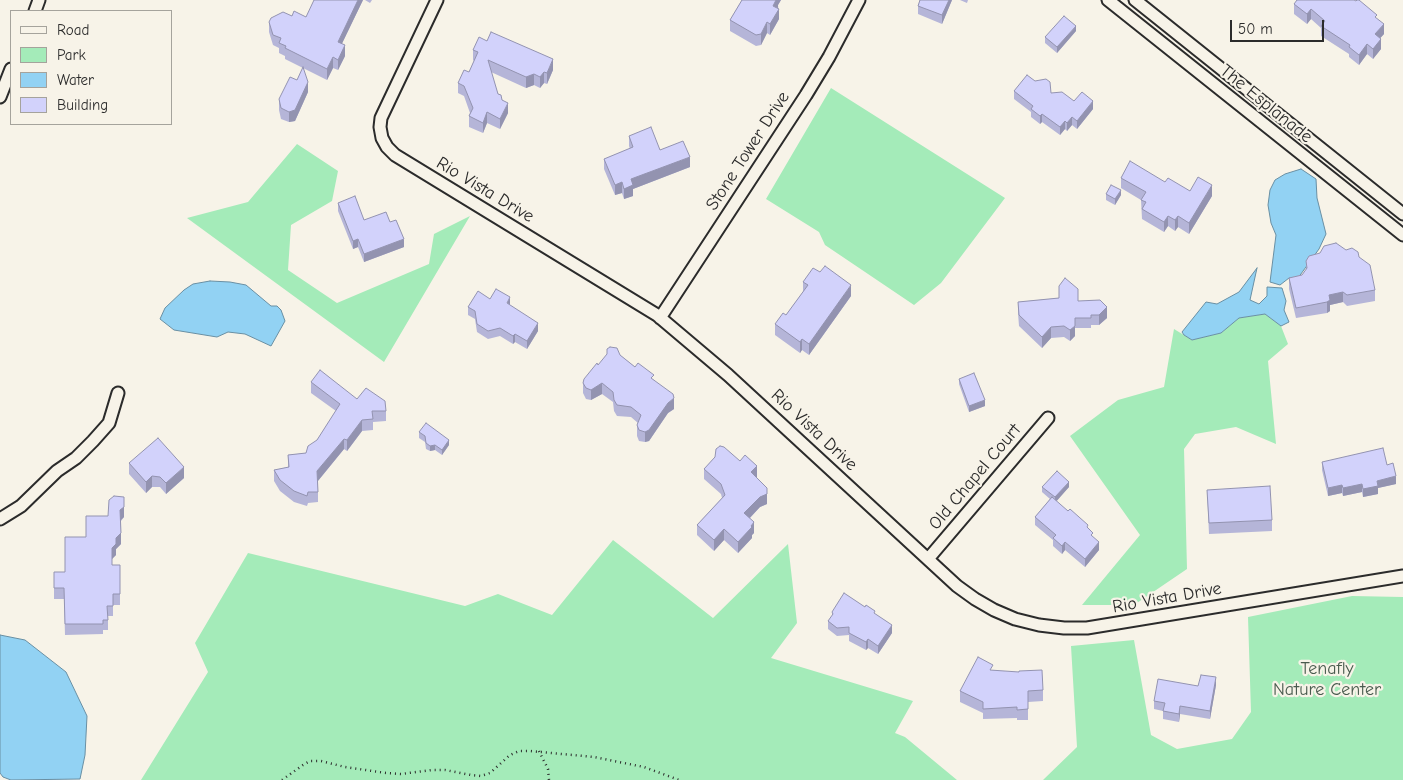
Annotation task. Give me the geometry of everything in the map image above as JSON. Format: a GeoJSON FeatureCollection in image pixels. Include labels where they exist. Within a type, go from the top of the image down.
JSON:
{"type":"FeatureCollection","features":[{"type":"Feature","properties":{"kind":"street","name":"Rio Vista Drive"},"geometry":{"type":"LineString","coordinates":[[436,0],[381,118],[382,138],[387,147],[395,155],[660,318],[728,375],[957,586],[974,599],[1014,619],[1039,625],[1064,628],[1104,626],[1403,576]]}},
{"type":"Feature","properties":{"kind":"street","name":"Stone Tower Drive"},"geometry":{"type":"LineString","coordinates":[[660,318],[806,95],[829,57],[859,0]]}},
{"type":"Feature","properties":{"kind":"street","name":"The Esplanade"},"geometry":{"type":"LineString","coordinates":[[1108,0],[1403,235]]}},
{"type":"Feature","properties":{"kind":"street","name":"The Esplanade"},"geometry":{"type":"LineString","coordinates":[[1135,0],[1403,214]]}},
{"type":"Feature","properties":{"kind":"street"},"geometry":{"type":"LineString","coordinates":[[0,97],[10,72]]}},
{"type":"Feature","properties":{"kind":"street"},"geometry":{"type":"LineString","coordinates":[[0,519],[21,506],[57,471],[76,458],[110,423],[118,393]]}},
{"type":"Feature","properties":{"kind":"street","name":"Old Chapel Court"},"geometry":{"type":"LineString","coordinates":[[928,559],[1048,418]]}},
{"type":"Feature","properties":{"kind":"path"},"geometry":{"type":"LineString","coordinates":[[282,780],[310,761],[321,761],[345,767],[386,773],[401,774],[445,770],[481,776],[490,773],[510,755],[519,751],[539,751],[594,757],[644,768],[679,780]]}},
{"type":"Feature","properties":{"kind":"path"},"geometry":{"type":"LineString","coordinates":[[539,751],[548,769],[549,780]]}},
{"type":"Feature","properties":{"kind":"green space"},"geometry":{"type":"Polygon","coordinates":[[[831,88],[1005,198],[941,283],[914,305],[825,245],[819,232],[766,199],[831,88]]]}},
{"type":"Feature","properties":{"kind":"green space"},"geometry":{"type":"Polygon","coordinates":[[[297,144],[338,171],[332,201],[291,225],[288,270],[337,303],[429,264],[434,234],[470,216],[384,362],[187,218],[248,202],[297,144]]]}},
{"type":"Feature","properties":{"kind":"green space"},"geometry":{"type":"Polygon","coordinates":[[[1265,314],[1281,326],[1288,344],[1268,361],[1276,444],[1236,427],[1195,434],[1184,449],[1187,569],[1134,605],[1082,605],[1140,535],[1070,436],[1118,400],[1164,387],[1174,329],[1192,340],[1221,333],[1239,318],[1265,314]]]}},
{"type":"Feature","properties":{"kind":"green space"},"geometry":{"type":"Polygon","coordinates":[[[613,540],[713,618],[788,544],[797,623],[771,658],[913,701],[895,733],[905,737],[957,780],[141,780],[208,672],[195,643],[248,553],[465,606],[498,594],[552,615],[613,540]]]}},
{"type":"Feature","properties":{"kind":"green space","name":"Tenafly Nature Center"},"geometry":{"type":"Polygon","coordinates":[[[1352,596],[1403,597],[1403,780],[1043,780],[1077,747],[1071,646],[1134,640],[1151,735],[1177,749],[1232,739],[1251,712],[1248,617],[1352,596]]]}},
{"type":"Feature","properties":{"kind":"water"},"geometry":{"type":"Polygon","coordinates":[[[1301,169],[1316,179],[1317,198],[1326,234],[1319,249],[1298,278],[1289,278],[1280,285],[1270,282],[1276,235],[1271,223],[1268,205],[1270,190],[1275,180],[1285,174],[1301,169]]]}},
{"type":"Feature","properties":{"kind":"water"},"geometry":{"type":"Polygon","coordinates":[[[1257,268],[1250,300],[1259,304],[1267,296],[1267,287],[1282,288],[1286,301],[1284,310],[1289,322],[1281,326],[1265,314],[1239,318],[1221,333],[1192,340],[1184,335],[1182,332],[1206,302],[1217,304],[1239,292],[1257,268]]]}},
{"type":"Feature","properties":{"kind":"water"},"geometry":{"type":"Polygon","coordinates":[[[210,281],[246,285],[271,306],[277,306],[281,310],[285,321],[271,346],[245,334],[228,332],[217,337],[174,330],[160,319],[165,308],[184,290],[193,284],[210,281]]]}},
{"type":"Feature","properties":{"kind":"water"},"geometry":{"type":"Polygon","coordinates":[[[0,635],[25,640],[66,672],[87,716],[85,755],[80,779],[11,780],[3,777],[0,773],[0,635]]]}},
{"type":"Feature","properties":{"kind":"building"},"geometry":{"type":"Polygon","coordinates":[[[314,0],[358,0],[338,42],[345,45],[338,60],[333,57],[327,69],[285,48],[286,46],[279,43],[281,38],[273,35],[269,22],[271,18],[283,12],[292,16],[294,11],[306,17],[314,0]]]}},
{"type":"Feature","properties":{"kind":"building"},"geometry":{"type":"Polygon","coordinates":[[[742,0],[776,0],[773,6],[779,9],[770,24],[767,22],[761,34],[756,35],[730,20],[742,0]]]}},
{"type":"Feature","properties":{"kind":"building"},"geometry":{"type":"Polygon","coordinates":[[[920,0],[949,0],[942,15],[918,6],[920,0]]]}},
{"type":"Feature","properties":{"kind":"building"},"geometry":{"type":"Polygon","coordinates":[[[1297,0],[1359,0],[1377,15],[1375,17],[1384,24],[1375,34],[1381,39],[1373,49],[1367,44],[1359,55],[1349,47],[1350,45],[1321,26],[1325,21],[1311,9],[1307,14],[1294,4],[1297,0]]]}},
{"type":"Feature","properties":{"kind":"building"},"geometry":{"type":"Polygon","coordinates":[[[1064,16],[1076,26],[1057,47],[1045,37],[1064,16]]]}},
{"type":"Feature","properties":{"kind":"building"},"geometry":{"type":"Polygon","coordinates":[[[491,32],[553,59],[547,73],[544,72],[540,77],[534,74],[526,77],[488,60],[498,94],[501,95],[502,100],[508,103],[500,119],[487,112],[483,123],[469,116],[473,108],[464,86],[458,83],[464,70],[469,72],[478,52],[473,50],[479,37],[487,41],[491,32]]]}},
{"type":"Feature","properties":{"kind":"building"},"geometry":{"type":"Polygon","coordinates":[[[303,67],[308,82],[295,110],[289,112],[281,108],[279,99],[290,77],[297,80],[303,67]]]}},
{"type":"Feature","properties":{"kind":"building"},"geometry":{"type":"Polygon","coordinates":[[[1027,75],[1035,81],[1046,79],[1050,82],[1051,93],[1062,92],[1074,101],[1082,92],[1093,101],[1077,121],[1072,117],[1060,127],[1042,114],[1040,116],[1031,109],[1033,106],[1014,91],[1027,75]]]}},
{"type":"Feature","properties":{"kind":"building"},"geometry":{"type":"Polygon","coordinates":[[[651,127],[660,150],[683,141],[690,157],[631,179],[633,185],[624,189],[622,182],[615,185],[604,159],[633,147],[629,136],[651,127]]]}},
{"type":"Feature","properties":{"kind":"building"},"geometry":{"type":"Polygon","coordinates":[[[1130,161],[1165,182],[1168,178],[1190,191],[1198,177],[1212,185],[1189,223],[1178,216],[1175,220],[1168,216],[1164,222],[1142,209],[1146,202],[1141,200],[1146,192],[1121,178],[1130,161]]]}},
{"type":"Feature","properties":{"kind":"building"},"geometry":{"type":"Polygon","coordinates":[[[1111,185],[1121,190],[1115,199],[1106,194],[1111,185]]]}},
{"type":"Feature","properties":{"kind":"building"},"geometry":{"type":"Polygon","coordinates":[[[355,196],[364,220],[386,212],[390,222],[396,220],[404,239],[364,254],[358,239],[353,241],[338,203],[355,196]]]}},
{"type":"Feature","properties":{"kind":"building"},"geometry":{"type":"Polygon","coordinates":[[[1336,243],[1346,250],[1352,248],[1358,252],[1359,257],[1370,265],[1375,290],[1347,295],[1343,292],[1329,295],[1330,300],[1327,302],[1296,308],[1289,278],[1302,275],[1307,268],[1306,261],[1309,256],[1320,253],[1324,246],[1336,243]]]}},
{"type":"Feature","properties":{"kind":"building"},"geometry":{"type":"Polygon","coordinates":[[[825,266],[851,285],[809,344],[802,339],[800,342],[775,324],[783,313],[786,315],[808,285],[803,282],[813,268],[820,272],[825,266]]]}},
{"type":"Feature","properties":{"kind":"building"},"geometry":{"type":"Polygon","coordinates":[[[1065,278],[1078,289],[1078,301],[1100,300],[1107,307],[1099,315],[1091,315],[1091,318],[1075,318],[1075,326],[1070,330],[1064,326],[1051,327],[1042,337],[1019,315],[1018,302],[1059,298],[1059,286],[1065,278]]]}},
{"type":"Feature","properties":{"kind":"building"},"geometry":{"type":"Polygon","coordinates":[[[496,289],[510,297],[507,303],[538,323],[527,341],[515,334],[513,336],[500,328],[488,331],[477,324],[475,311],[468,307],[478,291],[490,299],[496,289]]]}},
{"type":"Feature","properties":{"kind":"building"},"geometry":{"type":"Polygon","coordinates":[[[610,347],[617,348],[620,355],[635,367],[638,363],[654,375],[651,378],[673,394],[674,398],[668,403],[649,430],[645,432],[639,430],[637,425],[641,415],[631,407],[617,405],[613,392],[602,383],[591,390],[586,388],[583,383],[597,363],[598,365],[607,354],[607,349],[610,347]]]}},
{"type":"Feature","properties":{"kind":"building"},"geometry":{"type":"Polygon","coordinates":[[[320,370],[357,399],[366,388],[385,401],[386,411],[372,411],[373,419],[362,420],[347,440],[344,439],[317,471],[318,492],[308,492],[307,496],[294,491],[280,480],[274,470],[289,467],[288,455],[306,453],[308,446],[317,440],[340,404],[311,382],[320,370]]]}},
{"type":"Feature","properties":{"kind":"building"},"geometry":{"type":"Polygon","coordinates":[[[974,373],[985,400],[969,406],[959,379],[974,373]]]}},
{"type":"Feature","properties":{"kind":"building"},"geometry":{"type":"Polygon","coordinates":[[[426,423],[449,440],[442,450],[435,445],[430,446],[426,443],[425,436],[419,432],[426,423]]]}},
{"type":"Feature","properties":{"kind":"building"},"geometry":{"type":"Polygon","coordinates":[[[158,438],[184,467],[166,483],[160,477],[152,476],[146,482],[129,463],[158,438]]]}},
{"type":"Feature","properties":{"kind":"building"},"geometry":{"type":"Polygon","coordinates":[[[720,446],[724,447],[740,461],[745,455],[757,466],[751,472],[767,488],[767,494],[760,497],[744,513],[754,522],[752,527],[738,542],[724,529],[714,540],[697,525],[725,495],[721,484],[704,469],[715,457],[716,449],[720,446]]]}},
{"type":"Feature","properties":{"kind":"building"},"geometry":{"type":"Polygon","coordinates":[[[1383,448],[1387,465],[1393,463],[1396,476],[1377,481],[1378,486],[1363,489],[1362,484],[1343,488],[1342,485],[1328,488],[1322,462],[1383,448]]]}},
{"type":"Feature","properties":{"kind":"building"},"geometry":{"type":"Polygon","coordinates":[[[1057,471],[1069,482],[1055,497],[1042,487],[1057,471]]]}},
{"type":"Feature","properties":{"kind":"building"},"geometry":{"type":"Polygon","coordinates":[[[1270,486],[1272,520],[1209,523],[1207,490],[1270,486]]]}},
{"type":"Feature","properties":{"kind":"building"},"geometry":{"type":"Polygon","coordinates":[[[114,496],[124,497],[124,507],[120,510],[121,533],[116,538],[116,544],[112,548],[112,565],[120,565],[120,594],[113,594],[113,606],[107,606],[108,620],[103,620],[103,624],[65,624],[64,588],[54,588],[54,572],[65,572],[65,537],[86,537],[86,516],[108,516],[109,500],[114,496]]]}},
{"type":"Feature","properties":{"kind":"building"},"geometry":{"type":"Polygon","coordinates":[[[1052,497],[1068,511],[1070,509],[1088,525],[1087,527],[1093,533],[1091,535],[1099,542],[1085,559],[1065,542],[1062,546],[1053,538],[1056,535],[1035,517],[1052,497]]]}},
{"type":"Feature","properties":{"kind":"building"},"geometry":{"type":"Polygon","coordinates":[[[844,593],[865,607],[866,605],[875,611],[874,613],[892,625],[878,646],[868,639],[866,642],[849,633],[849,627],[837,628],[828,621],[844,593]]]}},
{"type":"Feature","properties":{"kind":"building"},"geometry":{"type":"Polygon","coordinates":[[[978,657],[993,665],[990,670],[1019,672],[1042,670],[1043,690],[1028,691],[1028,709],[1017,710],[1017,707],[983,709],[983,702],[960,691],[978,657]]]}},
{"type":"Feature","properties":{"kind":"building"},"geometry":{"type":"Polygon","coordinates":[[[1201,675],[1216,677],[1210,711],[1180,706],[1179,714],[1163,711],[1165,703],[1154,701],[1158,679],[1198,686],[1201,675]]]}}]}
